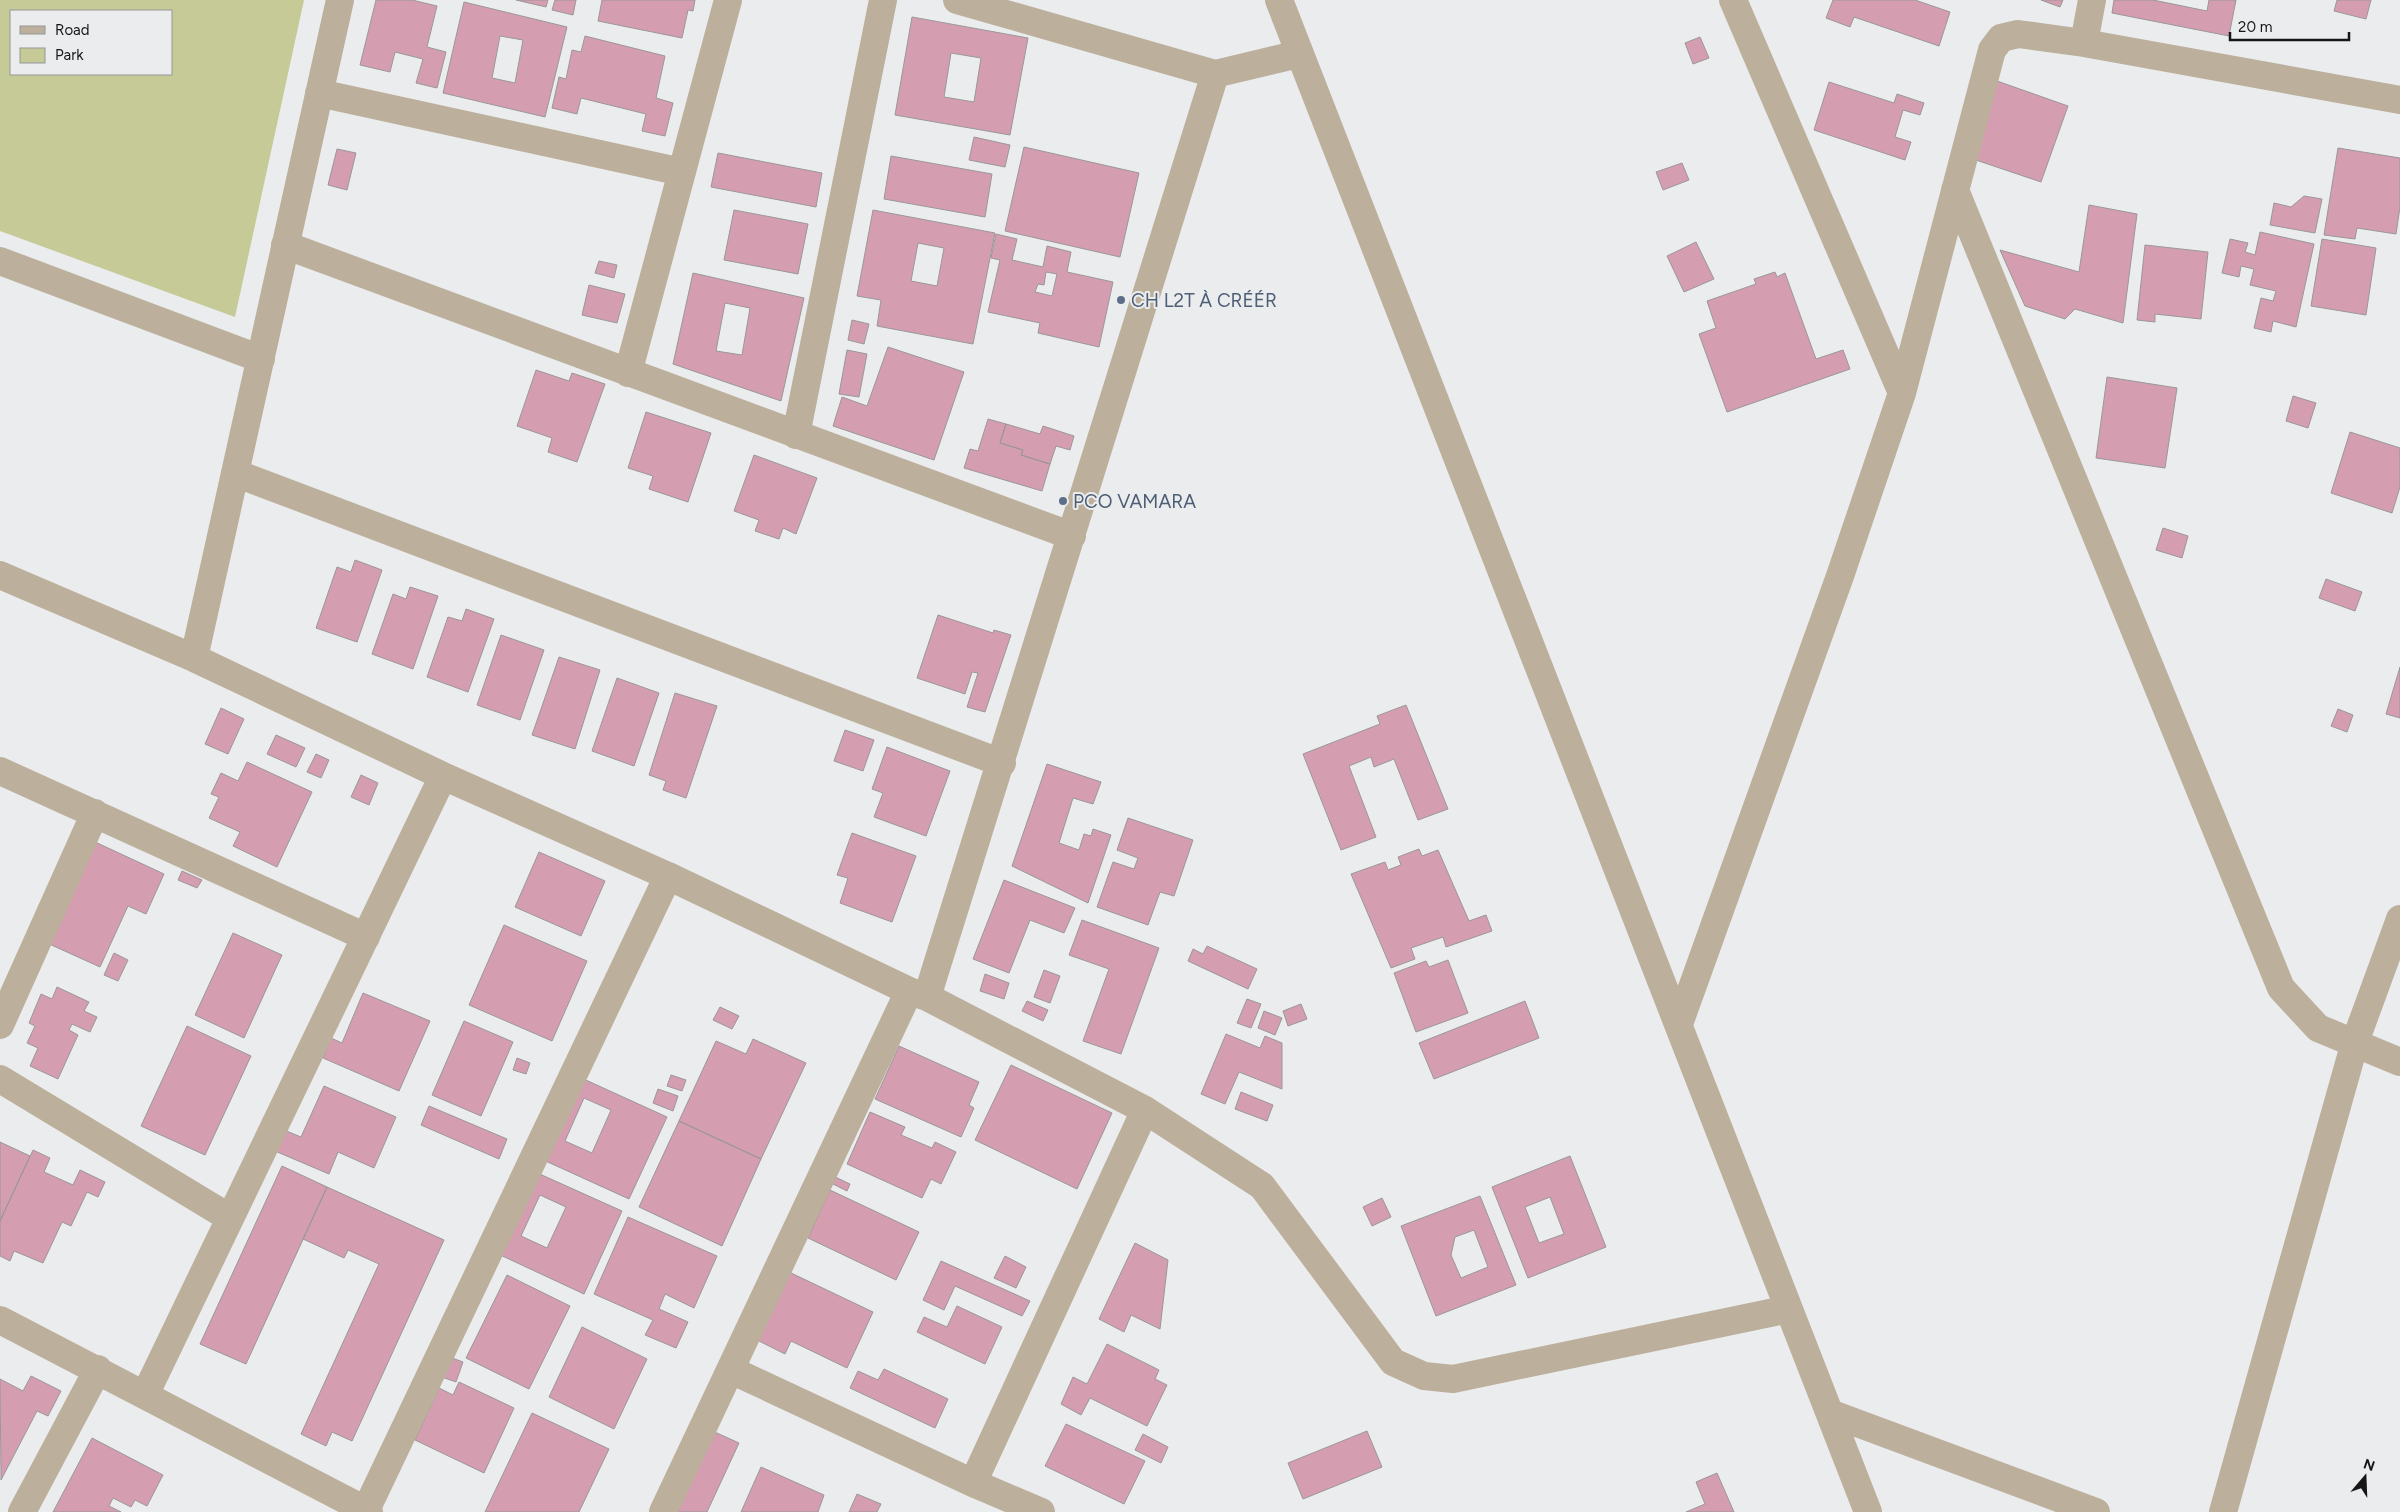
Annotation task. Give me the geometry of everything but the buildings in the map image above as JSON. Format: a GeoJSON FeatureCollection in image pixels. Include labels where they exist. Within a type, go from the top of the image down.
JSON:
{"type":"FeatureCollection","features":[{"type":"Feature","properties":{"kind":"street"},"geometry":{"type":"LineString","coordinates":[[194,658],[340,0]]}},
{"type":"Feature","properties":{"kind":"street"},"geometry":{"type":"LineString","coordinates":[[628,373],[728,0]]}},
{"type":"Feature","properties":{"kind":"street"},"geometry":{"type":"LineString","coordinates":[[796,434],[883,0]]}},
{"type":"Feature","properties":{"kind":"street"},"geometry":{"type":"LineString","coordinates":[[957,0],[1215,74],[1299,54]]}},
{"type":"Feature","properties":{"kind":"street"},"geometry":{"type":"LineString","coordinates":[[1279,0],[1868,1512]]}},
{"type":"Feature","properties":{"kind":"street"},"geometry":{"type":"LineString","coordinates":[[1733,0],[1902,393]]}},
{"type":"Feature","properties":{"kind":"street"},"geometry":{"type":"LineString","coordinates":[[2084,43],[2092,0]]}},
{"type":"Feature","properties":{"kind":"street"},"geometry":{"type":"LineString","coordinates":[[1679,1024],[1840,576],[1902,393],[1992,50],[2001,38],[2018,34],[2084,43],[2400,100]]}},
{"type":"Feature","properties":{"kind":"street"},"geometry":{"type":"LineString","coordinates":[[663,1512],[731,1370],[918,994],[1002,763],[1215,74]]}},
{"type":"Feature","properties":{"kind":"street"},"geometry":{"type":"LineString","coordinates":[[319,93],[682,172]]}},
{"type":"Feature","properties":{"kind":"street"},"geometry":{"type":"LineString","coordinates":[[1955,190],[2281,988],[2318,1028],[2400,1062]]}},
{"type":"Feature","properties":{"kind":"street"},"geometry":{"type":"LineString","coordinates":[[285,245],[1072,536]]}},
{"type":"Feature","properties":{"kind":"street"},"geometry":{"type":"LineString","coordinates":[[0,261],[260,359]]}},
{"type":"Feature","properties":{"kind":"street"},"geometry":{"type":"LineString","coordinates":[[235,473],[1002,763]]}},
{"type":"Feature","properties":{"kind":"street"},"geometry":{"type":"LineString","coordinates":[[0,575],[194,658],[443,776],[668,876],[918,994],[1144,1110],[1262,1186],[1393,1362],[1424,1376],[1453,1379],[1789,1309]]}},
{"type":"Feature","properties":{"kind":"street"},"geometry":{"type":"LineString","coordinates":[[0,771],[366,937]]}},
{"type":"Feature","properties":{"kind":"street"},"geometry":{"type":"LineString","coordinates":[[145,1395],[443,776]]}},
{"type":"Feature","properties":{"kind":"street"},"geometry":{"type":"LineString","coordinates":[[0,1025],[95,813]]}},
{"type":"Feature","properties":{"kind":"street"},"geometry":{"type":"LineString","coordinates":[[0,1320],[98,1369],[367,1511],[668,876]]}},
{"type":"Feature","properties":{"kind":"street"},"geometry":{"type":"LineString","coordinates":[[2223,1512],[2355,1042],[2400,919]]}},
{"type":"Feature","properties":{"kind":"street"},"geometry":{"type":"LineString","coordinates":[[0,1079],[230,1218]]}},
{"type":"Feature","properties":{"kind":"street"},"geometry":{"type":"LineString","coordinates":[[973,1483],[1144,1110]]}},
{"type":"Feature","properties":{"kind":"street"},"geometry":{"type":"LineString","coordinates":[[22,1512],[98,1369]]}},
{"type":"Feature","properties":{"kind":"street"},"geometry":{"type":"LineString","coordinates":[[731,1370],[973,1483],[1041,1512]]}},
{"type":"Feature","properties":{"kind":"street"},"geometry":{"type":"LineString","coordinates":[[1830,1413],[2096,1512]]}},
{"type":"Feature","properties":{"kind":"green space"},"geometry":{"type":"Polygon","coordinates":[[[0,0],[304,0],[235,317],[0,231],[0,0]]]}},
{"type":"Feature","properties":{"kind":"place","name":"CH L2T À CRÉÉR"},"geometry":{"type":"Point","coordinates":[1121,300]}},
{"type":"Feature","properties":{"kind":"place","name":"PCO VAMARA"},"geometry":{"type":"Point","coordinates":[1063,501]}}]}
